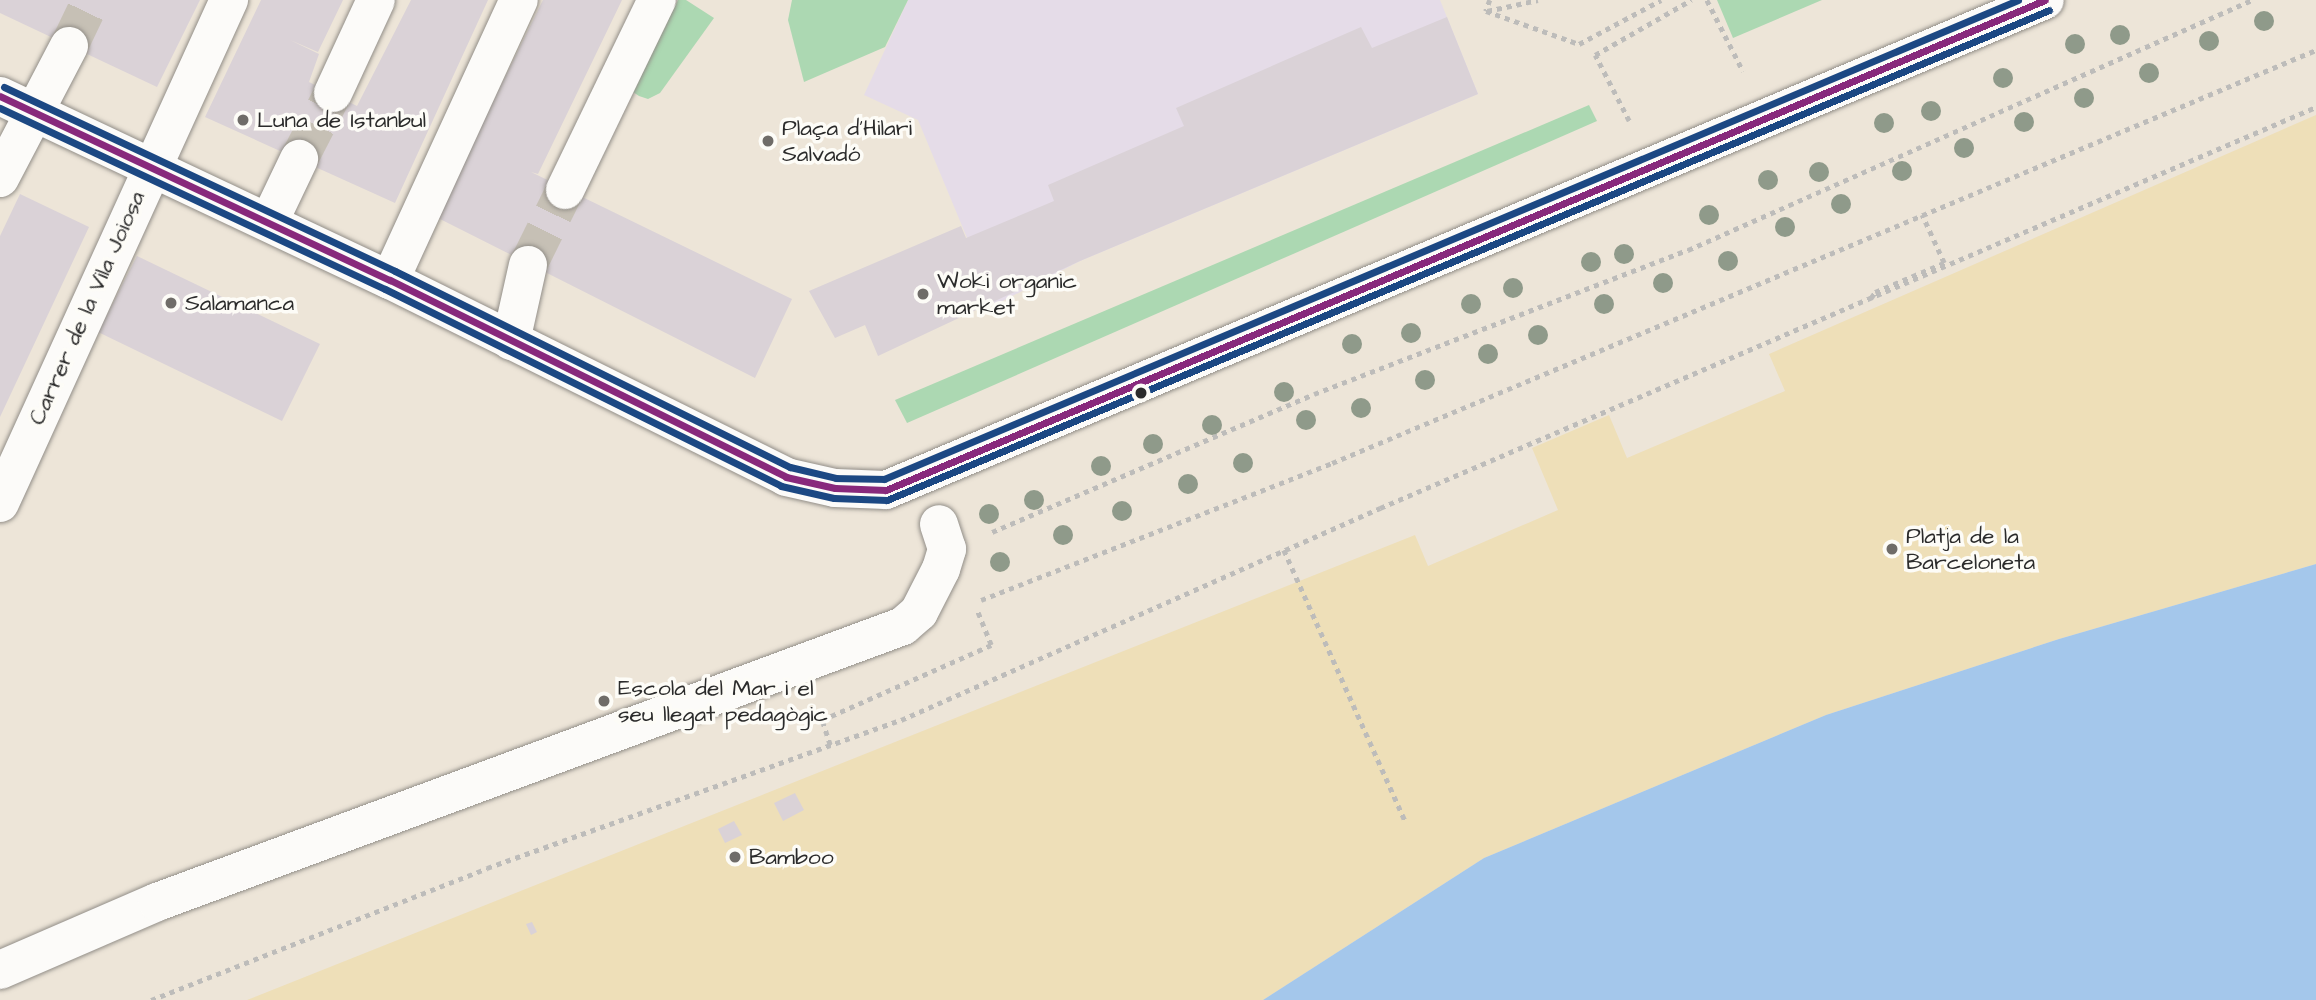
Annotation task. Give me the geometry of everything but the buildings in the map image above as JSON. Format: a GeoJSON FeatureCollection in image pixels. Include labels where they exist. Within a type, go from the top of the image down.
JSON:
{"type":"FeatureCollection","features":[{"type":"Feature","properties":{"kind":"street","name":"Carrer de la Vila Joiosa"},"geometry":{"type":"LineString","coordinates":[[0,503],[151,166],[229,0]]}},
{"type":"Feature","properties":{"kind":"street"},"geometry":{"type":"LineString","coordinates":[[333,93],[376,0]]}},
{"type":"Feature","properties":{"kind":"street"},"geometry":{"type":"LineString","coordinates":[[390,280],[519,0]]}},
{"type":"Feature","properties":{"kind":"street"},"geometry":{"type":"LineString","coordinates":[[565,190],[657,0]]}},
{"type":"Feature","properties":{"kind":"street"},"geometry":{"type":"LineString","coordinates":[[0,96],[390,280],[786,477],[835,488],[886,490],[2045,0]]}},
{"type":"Feature","properties":{"kind":"street"},"geometry":{"type":"LineString","coordinates":[[0,178],[36,114],[69,46]]}},
{"type":"Feature","properties":{"kind":"street"},"geometry":{"type":"LineString","coordinates":[[269,222],[299,159]]}},
{"type":"Feature","properties":{"kind":"street"},"geometry":{"type":"LineString","coordinates":[[511,341],[528,265]]}},
{"type":"Feature","properties":{"kind":"street"},"geometry":{"type":"LineString","coordinates":[[0,970],[157,902],[903,626],[919,612],[943,536]]}},
{"type":"Feature","properties":{"kind":"path"},"geometry":{"type":"LineString","coordinates":[[1486,11],[1490,0]]}},
{"type":"Feature","properties":{"kind":"path"},"geometry":{"type":"LineString","coordinates":[[1486,11],[1538,0]]}},
{"type":"Feature","properties":{"kind":"path"},"geometry":{"type":"LineString","coordinates":[[1486,11],[1579,44],[1661,0]]}},
{"type":"Feature","properties":{"kind":"path"},"geometry":{"type":"LineString","coordinates":[[1631,125],[1595,55],[1691,0]]}},
{"type":"Feature","properties":{"kind":"path"},"geometry":{"type":"LineString","coordinates":[[1707,0],[1742,71]]}},
{"type":"Feature","properties":{"kind":"path"},"geometry":{"type":"LineString","coordinates":[[943,536],[1688,250],[2252,0]]}},
{"type":"Feature","properties":{"kind":"path"},"geometry":{"type":"LineString","coordinates":[[831,746],[822,720],[991,645],[974,603],[1332,463],[2316,50]]}},
{"type":"Feature","properties":{"kind":"path"},"geometry":{"type":"LineString","coordinates":[[151,1000],[486,868],[901,720],[1284,550],[2316,107]]}},
{"type":"Feature","properties":{"kind":"path"},"geometry":{"type":"LineString","coordinates":[[1870,299],[1875,292],[1944,263],[1922,215]]}},
{"type":"Feature","properties":{"kind":"path"},"geometry":{"type":"LineString","coordinates":[[1284,550],[1405,820]]}},
{"type":"Feature","properties":{"kind":"shaded area"},"geometry":{"type":"Polygon","coordinates":[[[908,0],[1440,0],[1478,94],[1080,261],[995,305],[918,120],[864,95],[908,0]]]}},
{"type":"Feature","properties":{"kind":"green space"},"geometry":{"type":"Polygon","coordinates":[[[678,0],[686,0],[714,18],[660,93],[648,99],[639,96],[633,92],[678,0]]]}},
{"type":"Feature","properties":{"kind":"green space"},"geometry":{"type":"Polygon","coordinates":[[[792,0],[908,0],[885,47],[804,82],[788,20],[792,0]]]}},
{"type":"Feature","properties":{"kind":"green space"},"geometry":{"type":"Polygon","coordinates":[[[1717,0],[1822,0],[1733,38],[1717,0]]]}},
{"type":"Feature","properties":{"kind":"green space"},"geometry":{"type":"Polygon","coordinates":[[[1589,105],[1597,121],[907,423],[895,400],[1589,105]]]}},
{"type":"Feature","properties":{"kind":"sand","name":"Platja de la Barceloneta"},"geometry":{"type":"Polygon","coordinates":[[[2316,115],[2316,564],[2059,639],[1826,715],[1484,858],[1263,1000],[247,1000],[1415,535],[1428,566],[1558,510],[1532,448],[1609,415],[1627,458],[1785,391],[1769,354],[2316,115]]]}},
{"type":"Feature","properties":{"kind":"water"},"geometry":{"type":"Polygon","coordinates":[[[2316,564],[2316,1000],[1263,1000],[1484,858],[1826,715],[2059,639],[2316,564]]]}},
{"type":"Feature","properties":{"kind":"tunnel"},"geometry":{"type":"LineString","coordinates":[[69,46],[91,0]]}},
{"type":"Feature","properties":{"kind":"tunnel"},"geometry":{"type":"LineString","coordinates":[[299,159],[333,93]]}},
{"type":"Feature","properties":{"kind":"tunnel"},"geometry":{"type":"LineString","coordinates":[[528,265],[565,190]]}},
{"type":"Feature","properties":{"kind":"transit line"},"geometry":{"type":"LineString","coordinates":[[4,87],[395,271],[790,467],[836,478],[884,479],[2018,0]]}},
{"type":"Feature","properties":{"kind":"transit line"},"geometry":{"type":"LineString","coordinates":[[0,96],[390,280],[786,477],[835,488],[886,490],[2045,0]]}},
{"type":"Feature","properties":{"kind":"transit line"},"geometry":{"type":"LineString","coordinates":[[0,108],[385,289],[781,486],[834,498],[887,500],[2049,10]]}},
{"type":"Feature","properties":{"kind":"place","name":"Luna de Istanbul"},"geometry":{"type":"Point","coordinates":[243,120]}},
{"type":"Feature","properties":{"kind":"place","name":"Plaça d'Hilari Salvadó"},"geometry":{"type":"Point","coordinates":[768,141]}},
{"type":"Feature","properties":{"kind":"place","name":"Woki organic market"},"geometry":{"type":"Point","coordinates":[923,294]}},
{"type":"Feature","properties":{"kind":"place","name":"Salamanca"},"geometry":{"type":"Point","coordinates":[171,303]}},
{"type":"Feature","properties":{"kind":"place","name":"Platja de la Barceloneta"},"geometry":{"type":"Point","coordinates":[1892,549]}},
{"type":"Feature","properties":{"kind":"place","name":"Escola del Mar i el seu llegat pedagògic"},"geometry":{"type":"Point","coordinates":[604,701]}},
{"type":"Feature","properties":{"kind":"place","name":"Bamboo"},"geometry":{"type":"Point","coordinates":[735,857]}}]}
